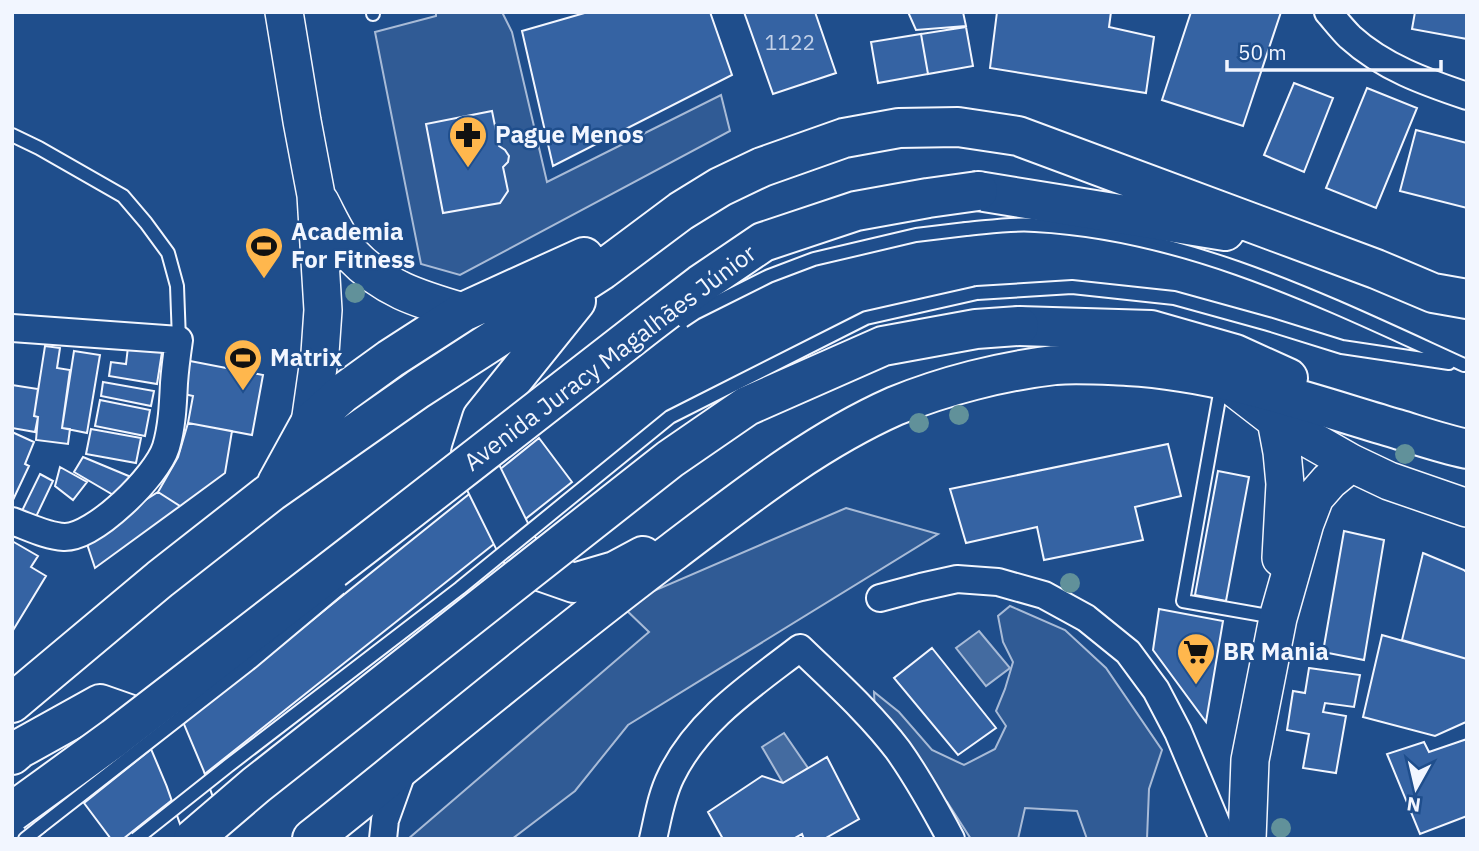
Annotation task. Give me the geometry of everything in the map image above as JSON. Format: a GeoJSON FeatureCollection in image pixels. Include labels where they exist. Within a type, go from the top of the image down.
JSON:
{"type":"FeatureCollection","features":[{"type":"Feature","properties":{"kind":"main road","name":"Avenida Juracy Magalhães Júnior"},"geometry":{"type":"LineString","coordinates":[[12,703],[160,579],[271,492],[418,389],[602,270],[681,211],[720,187],[762,167],[844,138],[899,128],[958,127],[1018,136],[1433,293],[1467,299]]}},
{"type":"Feature","properties":{"kind":"main road","name":"Avenida Juracy Magalhães Júnior"},"geometry":{"type":"LineString","coordinates":[[12,812],[114,738],[701,284],[763,242],[856,211],[978,191],[1310,245]]}},
{"type":"Feature","properties":{"kind":"main road"},"geometry":{"type":"LineString","coordinates":[[271,492],[310,423],[343,393],[373,371],[463,312],[681,211]]}},
{"type":"Feature","properties":{"kind":"main road"},"geometry":{"type":"LineString","coordinates":[[602,270],[482,418],[471,453],[492,499],[531,568],[574,583],[615,571],[722,515]]}},
{"type":"Feature","properties":{"kind":"main road"},"geometry":{"type":"LineString","coordinates":[[193,839],[267,776],[670,459],[747,406],[883,346],[976,329],[1019,326],[1151,330],[1236,354],[1359,418]]}},
{"type":"Feature","properties":{"kind":"main road"},"geometry":{"type":"LineString","coordinates":[[312,839],[625,588],[801,458],[856,425],[939,390],[999,374],[1056,365],[1164,369],[1223,379],[1467,449]]}},
{"type":"Feature","properties":{"kind":"main road"},"geometry":{"type":"LineString","coordinates":[[12,755],[100,704],[163,726],[185,778],[204,839]]}},
{"type":"Feature","properties":{"kind":"street"},"geometry":{"type":"LineString","coordinates":[[284,12],[316,195],[323,310],[310,423]]}},
{"type":"Feature","properties":{"kind":"street"},"geometry":{"type":"LineString","coordinates":[[1328,12],[1351,37],[1389,65],[1426,82],[1467,96]]}},
{"type":"Feature","properties":{"kind":"street"},"geometry":{"type":"LineString","coordinates":[[316,195],[350,253],[368,269],[392,287],[418,299],[463,312]]}},
{"type":"Feature","properties":{"kind":"street"},"geometry":{"type":"LineString","coordinates":[[12,328],[179,340],[166,448],[148,478],[125,501],[83,533],[65,537],[43,533],[12,521]]}},
{"type":"Feature","properties":{"kind":"street"},"geometry":{"type":"LineString","coordinates":[[1223,379],[1276,420],[1351,463],[1389,481],[1467,508]]}},
{"type":"Feature","properties":{"kind":"street"},"geometry":{"type":"LineString","coordinates":[[1276,420],[1285,484],[1278,618]]}},
{"type":"Feature","properties":{"kind":"street"},"geometry":{"type":"LineString","coordinates":[[1247,839],[1250,760],[1278,618],[1315,497],[1351,463]]}},
{"type":"Feature","properties":{"kind":"street"},"geometry":{"type":"LineString","coordinates":[[880,598],[957,579],[998,582],[1044,595],[1086,618],[1128,652],[1156,690],[1178,732],[1223,839]]}},
{"type":"Feature","properties":{"kind":"street"},"geometry":{"type":"LineString","coordinates":[[653,839],[671,777],[692,741],[727,704],[800,649],[857,703],[898,750],[951,839]]}},
{"type":"Feature","properties":{"kind":"street"},"geometry":{"type":"LineString","coordinates":[[383,839],[385,820],[404,766]]}},
{"type":"Feature","properties":{"kind":"lane"},"geometry":{"type":"LineString","coordinates":[[12,135],[123,196],[146,223],[168,253],[177,286],[179,340]]}},
{"type":"Feature","properties":{"kind":"lane"},"geometry":{"type":"LineString","coordinates":[[675,327],[695,313],[769,276],[814,259],[916,235],[1033,224],[1090,230],[1153,243],[1235,267],[1330,304],[1466,366]]}},
{"type":"Feature","properties":{"kind":"lane"},"geometry":{"type":"LineString","coordinates":[[136,839],[460,588],[670,416],[866,318],[976,293],[1072,287],[1174,298],[1342,347],[1466,366]]}},
{"type":"Feature","properties":{"kind":"lane"},"geometry":{"type":"LineString","coordinates":[[1223,379],[1183,601],[1278,618]]}},
{"type":"Feature","properties":{"kind":"lane"},"geometry":{"type":"LineString","coordinates":[[473,479],[493,462]]}},
{"type":"Feature","properties":{"kind":"lane"},"geometry":{"type":"LineString","coordinates":[[25,839],[249,664],[351,579]]}},
{"type":"Feature","properties":{"kind":"shaded area"},"geometry":{"type":"Polygon","coordinates":[[[436,12],[502,12],[512,32],[547,182],[721,95],[730,131],[460,275],[421,264],[375,32],[436,16],[436,12]]]}},
{"type":"Feature","properties":{"kind":"shaded area"},"geometry":{"type":"Polygon","coordinates":[[[846,508],[938,534],[628,725],[575,791],[512,839],[408,839],[649,632],[621,605],[846,508]]]}},
{"type":"Feature","properties":{"kind":"shaded area"},"geometry":{"type":"Polygon","coordinates":[[[1010,606],[1065,630],[1106,668],[1162,750],[1149,789],[1147,839],[1087,839],[1077,811],[1025,808],[1018,839],[971,839],[947,802],[920,775],[875,714],[874,692],[899,712],[932,750],[964,765],[995,749],[1006,726],[996,711],[1013,662],[1003,642],[998,616],[1010,606]]]}},
{"type":"Feature","properties":{"kind":"shaded area"},"geometry":{"type":"Polygon","coordinates":[[[979,631],[1010,668],[986,686],[956,648],[979,631]]]}},
{"type":"Feature","properties":{"kind":"shaded area"},"geometry":{"type":"Polygon","coordinates":[[[784,733],[808,768],[783,783],[762,747],[784,733]]]}},
{"type":"Feature","properties":{"kind":"building"},"geometry":{"type":"Polygon","coordinates":[[[588,12],[710,12],[732,75],[553,166],[522,31],[588,12]]]}},
{"type":"Feature","properties":{"kind":"building"},"geometry":{"type":"Polygon","coordinates":[[[744,12],[815,12],[836,73],[773,94],[744,12]]]}},
{"type":"Feature","properties":{"kind":"building"},"geometry":{"type":"Polygon","coordinates":[[[908,12],[963,12],[966,26],[916,30],[908,12]]]}},
{"type":"Feature","properties":{"kind":"building"},"geometry":{"type":"Polygon","coordinates":[[[997,12],[1111,12],[1109,27],[1154,37],[1146,93],[990,68],[997,12]]]}},
{"type":"Feature","properties":{"kind":"building"},"geometry":{"type":"Polygon","coordinates":[[[1191,12],[1281,12],[1243,126],[1162,100],[1191,12]]]}},
{"type":"Feature","properties":{"kind":"building"},"geometry":{"type":"Polygon","coordinates":[[[1415,12],[1467,12],[1467,39],[1412,29],[1415,12]]]}},
{"type":"Feature","properties":{"kind":"building"},"geometry":{"type":"Polygon","coordinates":[[[966,27],[973,66],[928,74],[921,34],[966,27]]]}},
{"type":"Feature","properties":{"kind":"building"},"geometry":{"type":"Polygon","coordinates":[[[921,34],[928,74],[878,83],[871,42],[921,34]]]}},
{"type":"Feature","properties":{"kind":"building"},"geometry":{"type":"Polygon","coordinates":[[[1294,83],[1333,98],[1304,172],[1264,155],[1294,83]]]}},
{"type":"Feature","properties":{"kind":"building"},"geometry":{"type":"Polygon","coordinates":[[[1367,88],[1417,108],[1376,208],[1326,188],[1367,88]]]}},
{"type":"Feature","properties":{"kind":"building"},"geometry":{"type":"Polygon","coordinates":[[[492,111],[499,146],[509,156],[503,167],[508,191],[500,203],[443,213],[426,124],[492,111]]]}},
{"type":"Feature","properties":{"kind":"building"},"geometry":{"type":"Polygon","coordinates":[[[1416,130],[1467,143],[1467,208],[1400,191],[1416,130]]]}},
{"type":"Feature","properties":{"kind":"building"},"geometry":{"type":"Polygon","coordinates":[[[45,346],[60,348],[57,368],[70,370],[62,428],[70,429],[68,444],[36,440],[38,417],[34,416],[45,346]]]}},
{"type":"Feature","properties":{"kind":"building"},"geometry":{"type":"Polygon","coordinates":[[[128,347],[162,352],[157,384],[109,376],[111,362],[126,364],[128,347]]]}},
{"type":"Feature","properties":{"kind":"building"},"geometry":{"type":"Polygon","coordinates":[[[74,351],[100,355],[87,433],[62,428],[74,351]]]}},
{"type":"Feature","properties":{"kind":"building"},"geometry":{"type":"Polygon","coordinates":[[[190,361],[263,375],[252,435],[188,423],[193,396],[184,394],[190,361]]]}},
{"type":"Feature","properties":{"kind":"building"},"geometry":{"type":"Polygon","coordinates":[[[103,382],[154,391],[151,406],[101,396],[103,382]]]}},
{"type":"Feature","properties":{"kind":"building"},"geometry":{"type":"Polygon","coordinates":[[[12,385],[38,389],[34,416],[38,417],[35,432],[12,428],[12,385]]]}},
{"type":"Feature","properties":{"kind":"building"},"geometry":{"type":"Polygon","coordinates":[[[100,400],[150,410],[145,436],[95,426],[100,400]]]}},
{"type":"Feature","properties":{"kind":"building"},"geometry":{"type":"Polygon","coordinates":[[[188,423],[232,431],[225,473],[180,506],[158,492],[178,457],[188,423]]]}},
{"type":"Feature","properties":{"kind":"building"},"geometry":{"type":"Polygon","coordinates":[[[91,429],[141,438],[136,463],[86,454],[91,429]]]}},
{"type":"Feature","properties":{"kind":"building"},"geometry":{"type":"Polygon","coordinates":[[[12,432],[34,442],[25,464],[29,466],[12,502],[12,432]]]}},
{"type":"Feature","properties":{"kind":"building"},"geometry":{"type":"Polygon","coordinates":[[[539,438],[572,482],[123,839],[111,839],[84,803],[539,438]]]}},
{"type":"Feature","properties":{"kind":"building"},"geometry":{"type":"Polygon","coordinates":[[[1168,444],[1181,496],[1135,507],[1143,540],[1044,560],[1037,527],[966,543],[950,489],[1168,444]]]}},
{"type":"Feature","properties":{"kind":"building"},"geometry":{"type":"Polygon","coordinates":[[[83,457],[131,477],[115,496],[74,472],[83,457]]]}},
{"type":"Feature","properties":{"kind":"building"},"geometry":{"type":"Polygon","coordinates":[[[60,467],[87,482],[73,500],[55,486],[60,467]]]}},
{"type":"Feature","properties":{"kind":"building"},"geometry":{"type":"Polygon","coordinates":[[[1218,471],[1249,477],[1226,601],[1195,595],[1218,471]]]}},
{"type":"Feature","properties":{"kind":"building"},"geometry":{"type":"Polygon","coordinates":[[[40,474],[53,481],[33,523],[19,517],[40,474]]]}},
{"type":"Feature","properties":{"kind":"building"},"geometry":{"type":"Polygon","coordinates":[[[158,492],[180,506],[95,568],[85,538],[158,492]]]}},
{"type":"Feature","properties":{"kind":"building"},"geometry":{"type":"Polygon","coordinates":[[[1344,531],[1384,540],[1364,660],[1323,652],[1344,531]]]}},
{"type":"Feature","properties":{"kind":"building"},"geometry":{"type":"Polygon","coordinates":[[[12,541],[38,556],[31,567],[46,576],[12,632],[12,541]]]}},
{"type":"Feature","properties":{"kind":"building"},"geometry":{"type":"Polygon","coordinates":[[[1423,553],[1467,573],[1467,659],[1402,640],[1423,553]]]}},
{"type":"Feature","properties":{"kind":"building","name":"BR Mania"},"geometry":{"type":"Polygon","coordinates":[[[1159,609],[1223,621],[1206,722],[1153,650],[1159,609]]]}},
{"type":"Feature","properties":{"kind":"building"},"geometry":{"type":"Polygon","coordinates":[[[1382,635],[1467,659],[1466,722],[1435,736],[1363,717],[1382,635]]]}},
{"type":"Feature","properties":{"kind":"building"},"geometry":{"type":"Polygon","coordinates":[[[932,648],[996,728],[958,755],[894,678],[932,648]]]}},
{"type":"Feature","properties":{"kind":"building"},"geometry":{"type":"Polygon","coordinates":[[[1309,668],[1360,675],[1354,707],[1325,703],[1323,712],[1346,716],[1336,773],[1303,768],[1309,734],[1287,730],[1293,691],[1305,693],[1309,668]]]}},
{"type":"Feature","properties":{"kind":"building"},"geometry":{"type":"Polygon","coordinates":[[[1467,739],[1467,816],[1420,834],[1387,754],[1424,742],[1429,752],[1467,739]]]}},
{"type":"Feature","properties":{"kind":"building"},"geometry":{"type":"Polygon","coordinates":[[[827,757],[859,819],[824,839],[804,839],[802,834],[793,839],[723,839],[708,812],[762,776],[783,783],[827,757]]]}},
{"type":"Feature","properties":{"kind":"place","name":"Pague Menos"},"geometry":{"type":"Point","coordinates":[468,169]}},
{"type":"Feature","properties":{"kind":"place","name":"Academia For Fitness"},"geometry":{"type":"Point","coordinates":[264,280]}},
{"type":"Feature","properties":{"kind":"place","name":"Matrix"},"geometry":{"type":"Point","coordinates":[243,392]}},
{"type":"Feature","properties":{"kind":"place","name":"BR Mania"},"geometry":{"type":"Point","coordinates":[1196,686]}}]}
